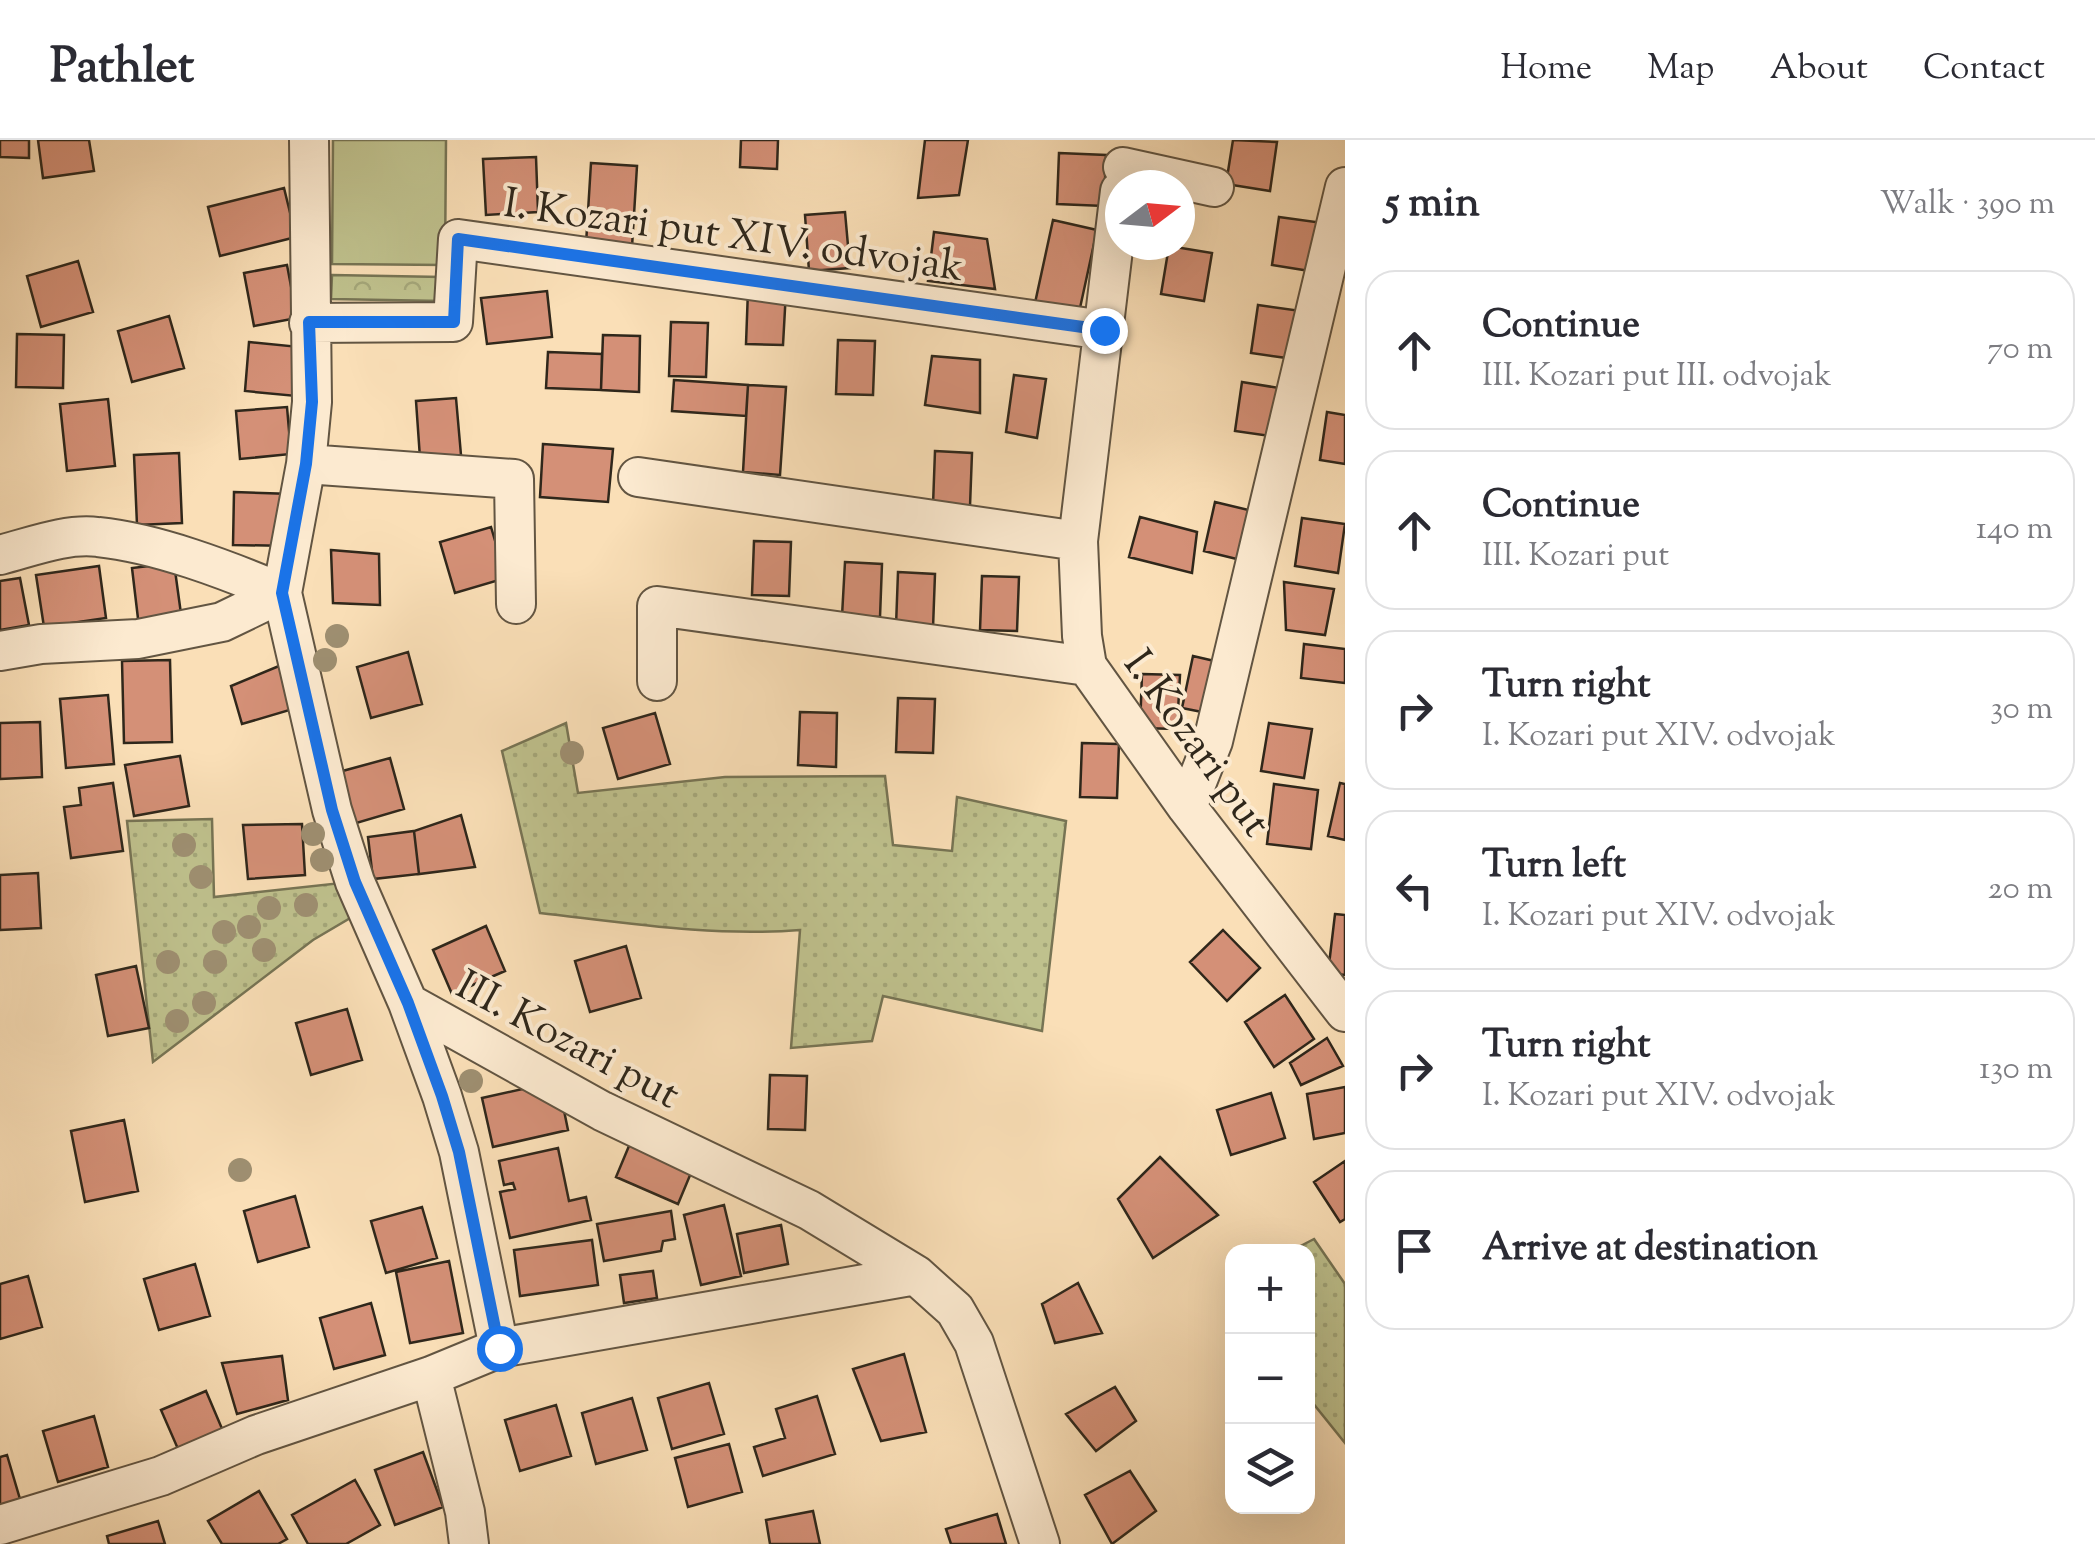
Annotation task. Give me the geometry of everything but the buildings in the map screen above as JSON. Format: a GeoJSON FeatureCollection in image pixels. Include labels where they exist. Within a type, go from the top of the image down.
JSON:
{"type":"FeatureCollection","features":[{"type":"Feature","properties":{"kind":"street","name":"III. Kozari put"},"geometry":{"type":"LineString","coordinates":[[309,140],[312,402],[306,464],[282,593],[332,810],[355,882],[408,1003],[602,1111],[809,1210],[916,1275],[955,1310],[974,1343],[1040,1544]]}},
{"type":"Feature","properties":{"kind":"street"},"geometry":{"type":"LineString","coordinates":[[1195,184],[1214,187]]}},
{"type":"Feature","properties":{"kind":"street"},"geometry":{"type":"LineString","coordinates":[[1187,808],[1213,741],[1345,187]]}},
{"type":"Feature","properties":{"kind":"street","name":"I. Kozari put XIV. odvojak"},"geometry":{"type":"LineString","coordinates":[[309,322],[454,322],[458,239],[1104,330]]}},
{"type":"Feature","properties":{"kind":"street","name":"I. Kozari put"},"geometry":{"type":"LineString","coordinates":[[1112,260],[1078,542],[1087,666],[1187,808],[1345,1012]]}},
{"type":"Feature","properties":{"kind":"street"},"geometry":{"type":"LineString","coordinates":[[306,464],[514,479],[516,604]]}},
{"type":"Feature","properties":{"kind":"street"},"geometry":{"type":"LineString","coordinates":[[638,476],[1078,542]]}},
{"type":"Feature","properties":{"kind":"street"},"geometry":{"type":"LineString","coordinates":[[0,542],[0,555],[56,540],[96,536],[197,560],[282,593]]}},
{"type":"Feature","properties":{"kind":"street"},"geometry":{"type":"LineString","coordinates":[[0,650],[138,639],[222,622],[282,593]]}},
{"type":"Feature","properties":{"kind":"street"},"geometry":{"type":"LineString","coordinates":[[656,680],[657,606],[1087,666]]}},
{"type":"Feature","properties":{"kind":"street"},"geometry":{"type":"LineString","coordinates":[[408,1003],[459,1152],[499,1348]]}},
{"type":"Feature","properties":{"kind":"street"},"geometry":{"type":"LineString","coordinates":[[0,1525],[161,1476],[256,1435],[430,1376],[499,1348],[916,1275]]}},
{"type":"Feature","properties":{"kind":"street"},"geometry":{"type":"LineString","coordinates":[[430,1376],[465,1512],[469,1544]]}},
{"type":"Feature","properties":{"kind":"green space"},"geometry":{"type":"Polygon","coordinates":[[[333,140],[446,140],[445,265],[332,264],[333,140]]]}},
{"type":"Feature","properties":{"kind":"green space"},"geometry":{"type":"Polygon","coordinates":[[[332,275],[442,277],[442,301],[331,299],[332,275]]]}},
{"type":"Feature","properties":{"kind":"green space"},"geometry":{"type":"Polygon","coordinates":[[[566,723],[578,793],[725,777],[885,776],[893,845],[952,851],[957,797],[1066,821],[1042,1031],[883,996],[872,1041],[791,1048],[800,930],[702,930],[540,913],[502,751],[566,723]]]}},
{"type":"Feature","properties":{"kind":"green space"},"geometry":{"type":"Polygon","coordinates":[[[212,819],[214,897],[341,883],[357,914],[313,940],[153,1062],[127,821],[212,819]]]}},
{"type":"Feature","properties":{"kind":"green space"},"geometry":{"type":"Polygon","coordinates":[[[1314,1239],[1345,1284],[1345,1443],[1315,1406],[1315,1244],[1304,1244],[1314,1239]]]}},
{"type":"Feature","properties":{"kind":"route"},"geometry":{"type":"LineString","coordinates":[[499,1348],[459,1152],[408,1003],[355,882],[332,810],[282,593],[306,464],[312,402],[309,322],[454,322],[458,239],[1104,330]]}}]}
